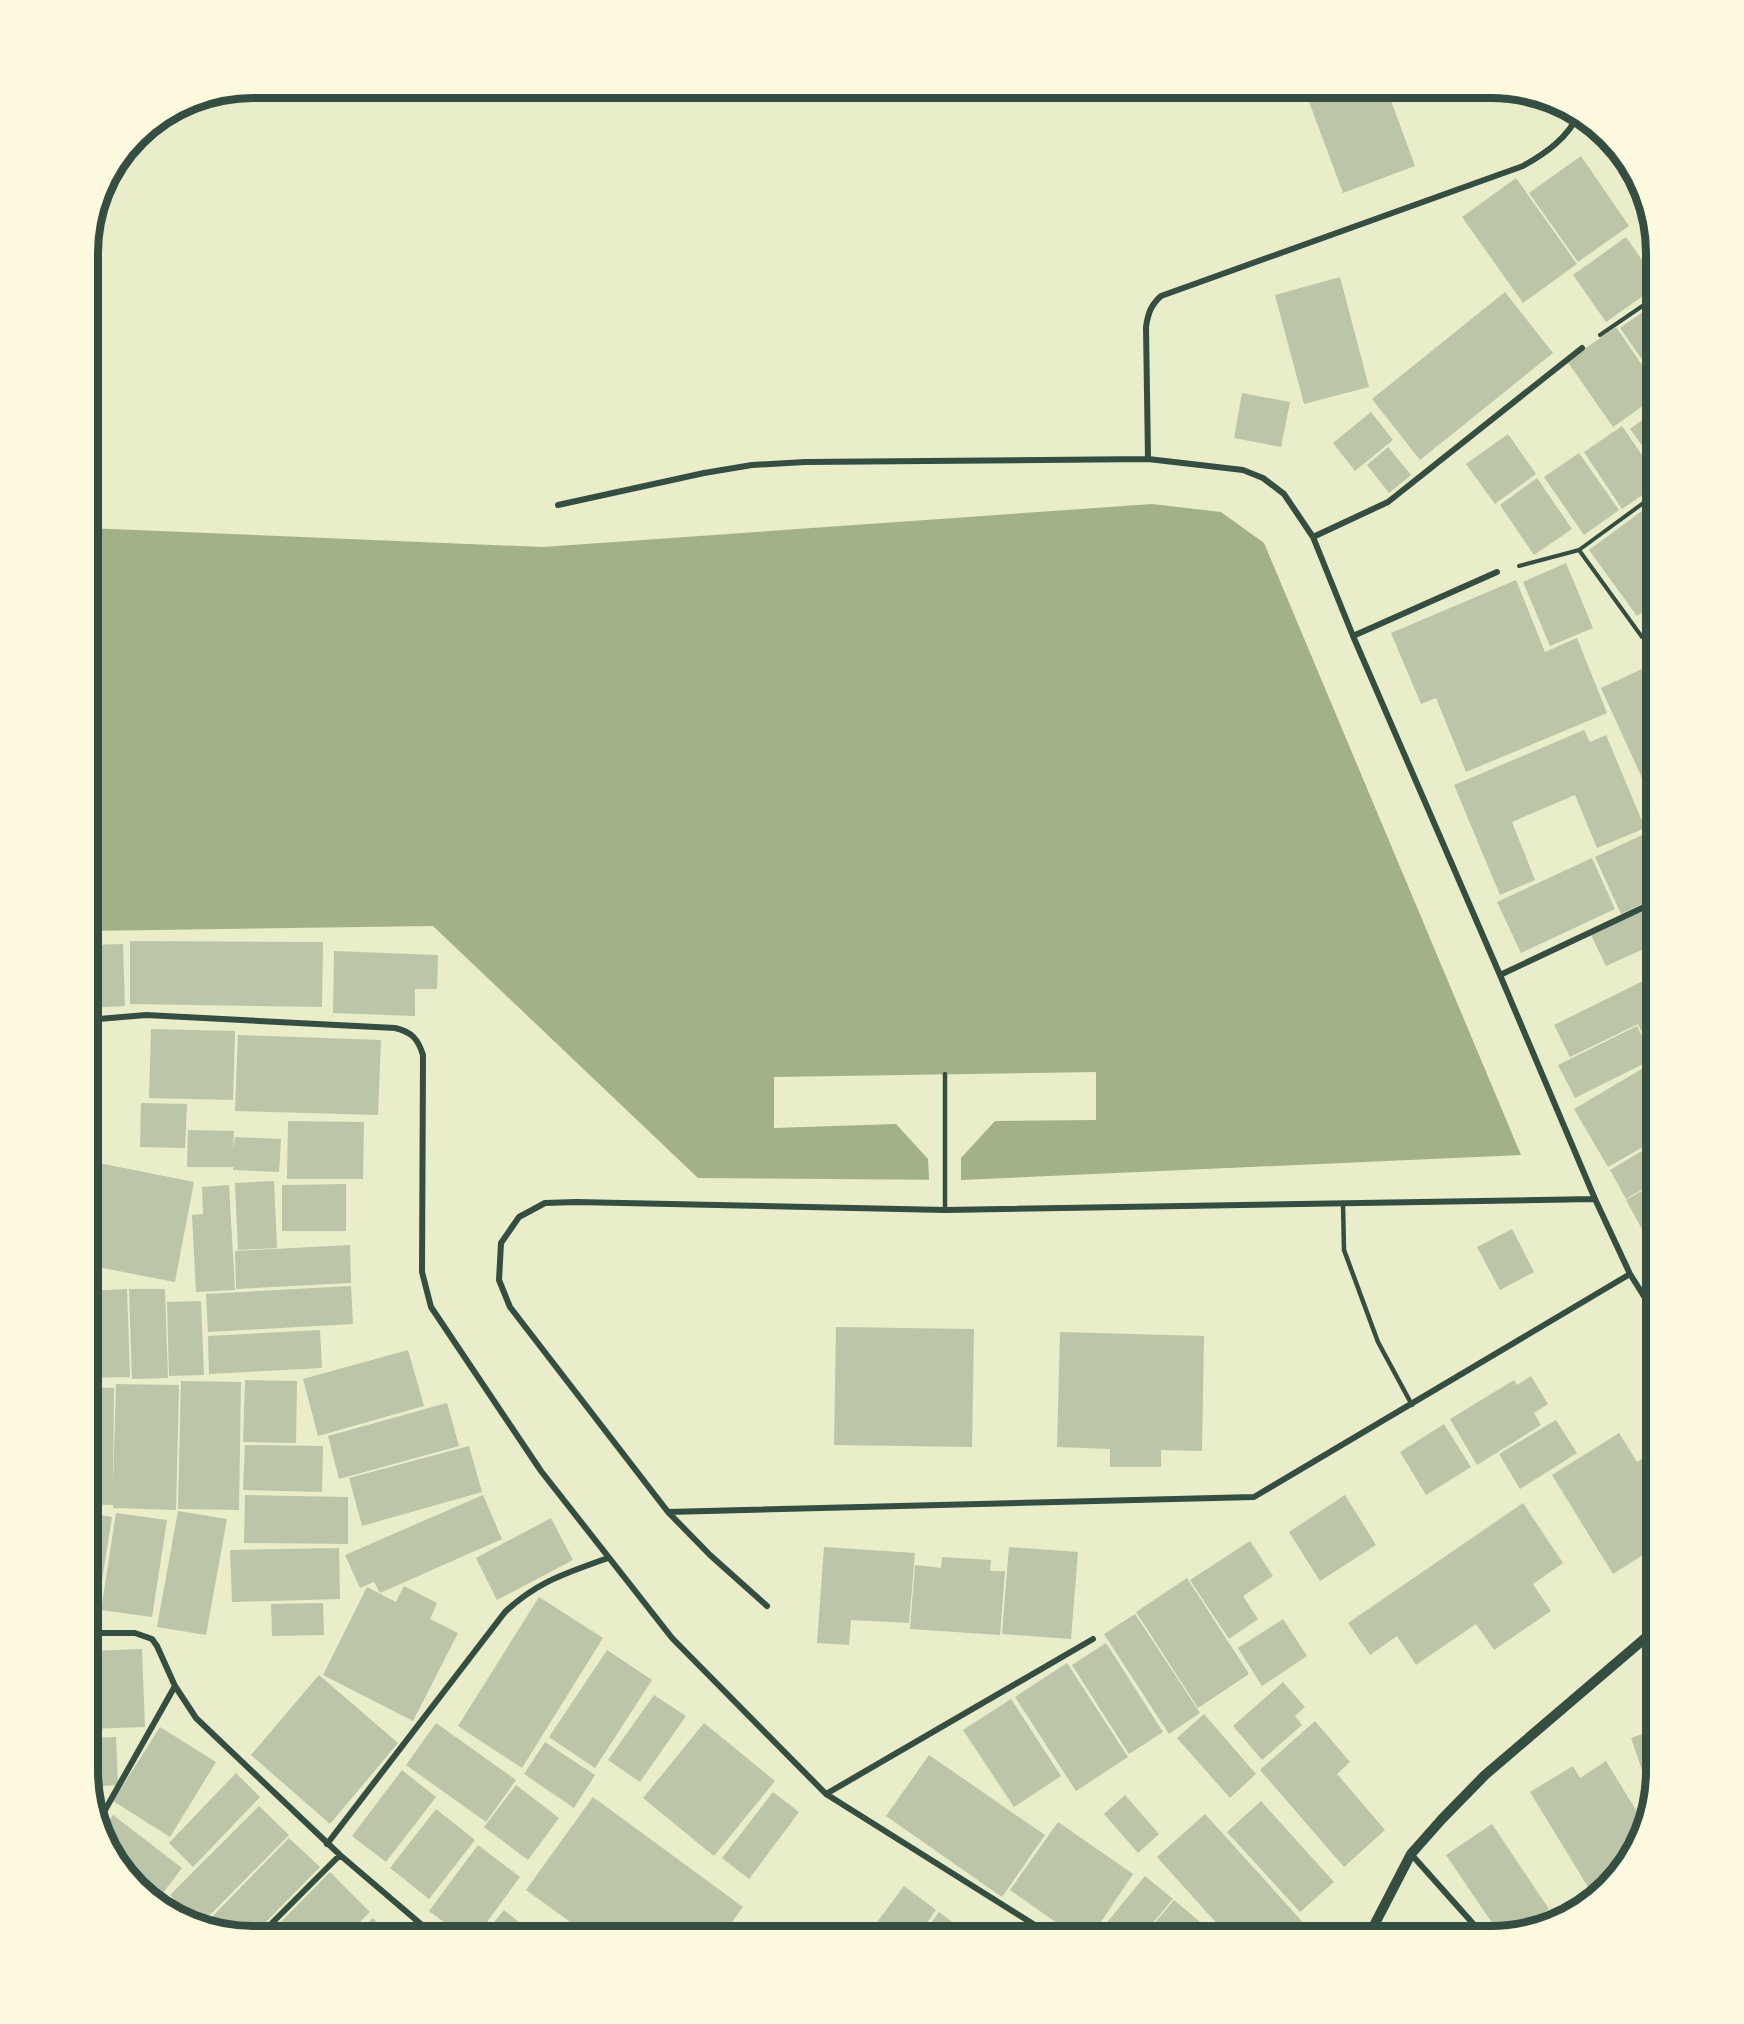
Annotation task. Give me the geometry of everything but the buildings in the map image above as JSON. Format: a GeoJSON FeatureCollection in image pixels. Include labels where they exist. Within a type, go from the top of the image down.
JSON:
{"type":"FeatureCollection","features":[{"type":"Feature","properties":{"kind":"street"},"geometry":{"type":"LineString","coordinates":[[1148,459],[1146,327],[1153,303],[1161,296],[1523,166],[1546,153],[1563,138],[1574,121]]}},
{"type":"Feature","properties":{"kind":"street"},"geometry":{"type":"LineString","coordinates":[[1313,537],[1388,502],[1582,348]]}},
{"type":"Feature","properties":{"kind":"street"},"geometry":{"type":"LineString","coordinates":[[558,505],[704,473],[752,465],[805,462],[1148,459],[1244,470],[1263,478],[1284,494],[1313,537],[1353,636],[1595,1199],[1630,1274],[1646,1299]]}},
{"type":"Feature","properties":{"kind":"street"},"geometry":{"type":"LineString","coordinates":[[1353,636],[1497,572]]}},
{"type":"Feature","properties":{"kind":"street"},"geometry":{"type":"LineString","coordinates":[[1500,975],[1646,906]]}},
{"type":"Feature","properties":{"kind":"street"},"geometry":{"type":"LineString","coordinates":[[98,1019],[146,1016],[396,1028],[407,1031],[418,1041],[423,1055],[422,1272],[432,1307],[541,1472],[672,1638],[826,1794],[1036,1926]]}},
{"type":"Feature","properties":{"kind":"street"},"geometry":{"type":"LineString","coordinates":[[767,1606],[710,1555],[668,1512],[510,1307],[499,1280],[501,1244],[519,1217],[545,1203],[576,1202],[945,1210],[1595,1199]]}},
{"type":"Feature","properties":{"kind":"street"},"geometry":{"type":"LineString","coordinates":[[668,1512],[1254,1497],[1630,1274]]}},
{"type":"Feature","properties":{"kind":"street"},"geometry":{"type":"LineString","coordinates":[[327,1844],[505,1612],[522,1596],[546,1581],[608,1558]]}},
{"type":"Feature","properties":{"kind":"street"},"geometry":{"type":"LineString","coordinates":[[98,1634],[135,1633],[152,1639],[175,1686],[196,1718],[327,1844],[423,1926]]}},
{"type":"Feature","properties":{"kind":"street"},"geometry":{"type":"LineString","coordinates":[[1374,1926],[1411,1854],[1442,1819],[1485,1775],[1646,1637]]}},
{"type":"Feature","properties":{"kind":"street"},"geometry":{"type":"LineString","coordinates":[[826,1794],[1093,1639]]}},
{"type":"Feature","properties":{"kind":"street"},"geometry":{"type":"LineString","coordinates":[[103,1813],[175,1686]]}},
{"type":"Feature","properties":{"kind":"street"},"geometry":{"type":"LineString","coordinates":[[1411,1854],[1475,1926]]}},
{"type":"Feature","properties":{"kind":"street"},"geometry":{"type":"LineString","coordinates":[[269,1926],[340,1855]]}},
{"type":"Feature","properties":{"kind":"lane"},"geometry":{"type":"LineString","coordinates":[[945,1074],[945,1210]]}},
{"type":"Feature","properties":{"kind":"lane"},"geometry":{"type":"LineString","coordinates":[[1343,1203],[1344,1250],[1378,1342],[1412,1405]]}},
{"type":"Feature","properties":{"kind":"path"},"geometry":{"type":"LineString","coordinates":[[1582,348],[1646,304]]}},
{"type":"Feature","properties":{"kind":"path"},"geometry":{"type":"LineString","coordinates":[[1497,572],[1580,550],[1646,501]]}},
{"type":"Feature","properties":{"kind":"path"},"geometry":{"type":"LineString","coordinates":[[1580,550],[1642,637],[1646,634]]}},
{"type":"Feature","properties":{"kind":"shaded area"},"geometry":{"type":"Polygon","coordinates":[[[1152,504],[1221,512],[1264,543],[1521,1155],[961,1180],[698,1178],[433,926],[98,931],[98,528],[543,547],[1152,504]]]}},
{"type":"Feature","properties":{"kind":"pier"},"geometry":{"type":"Polygon","coordinates":[[[1096,1072],[1096,1120],[995,1121],[961,1158],[961,1180],[929,1180],[928,1159],[896,1124],[774,1128],[774,1077],[1096,1072]]]}}]}
